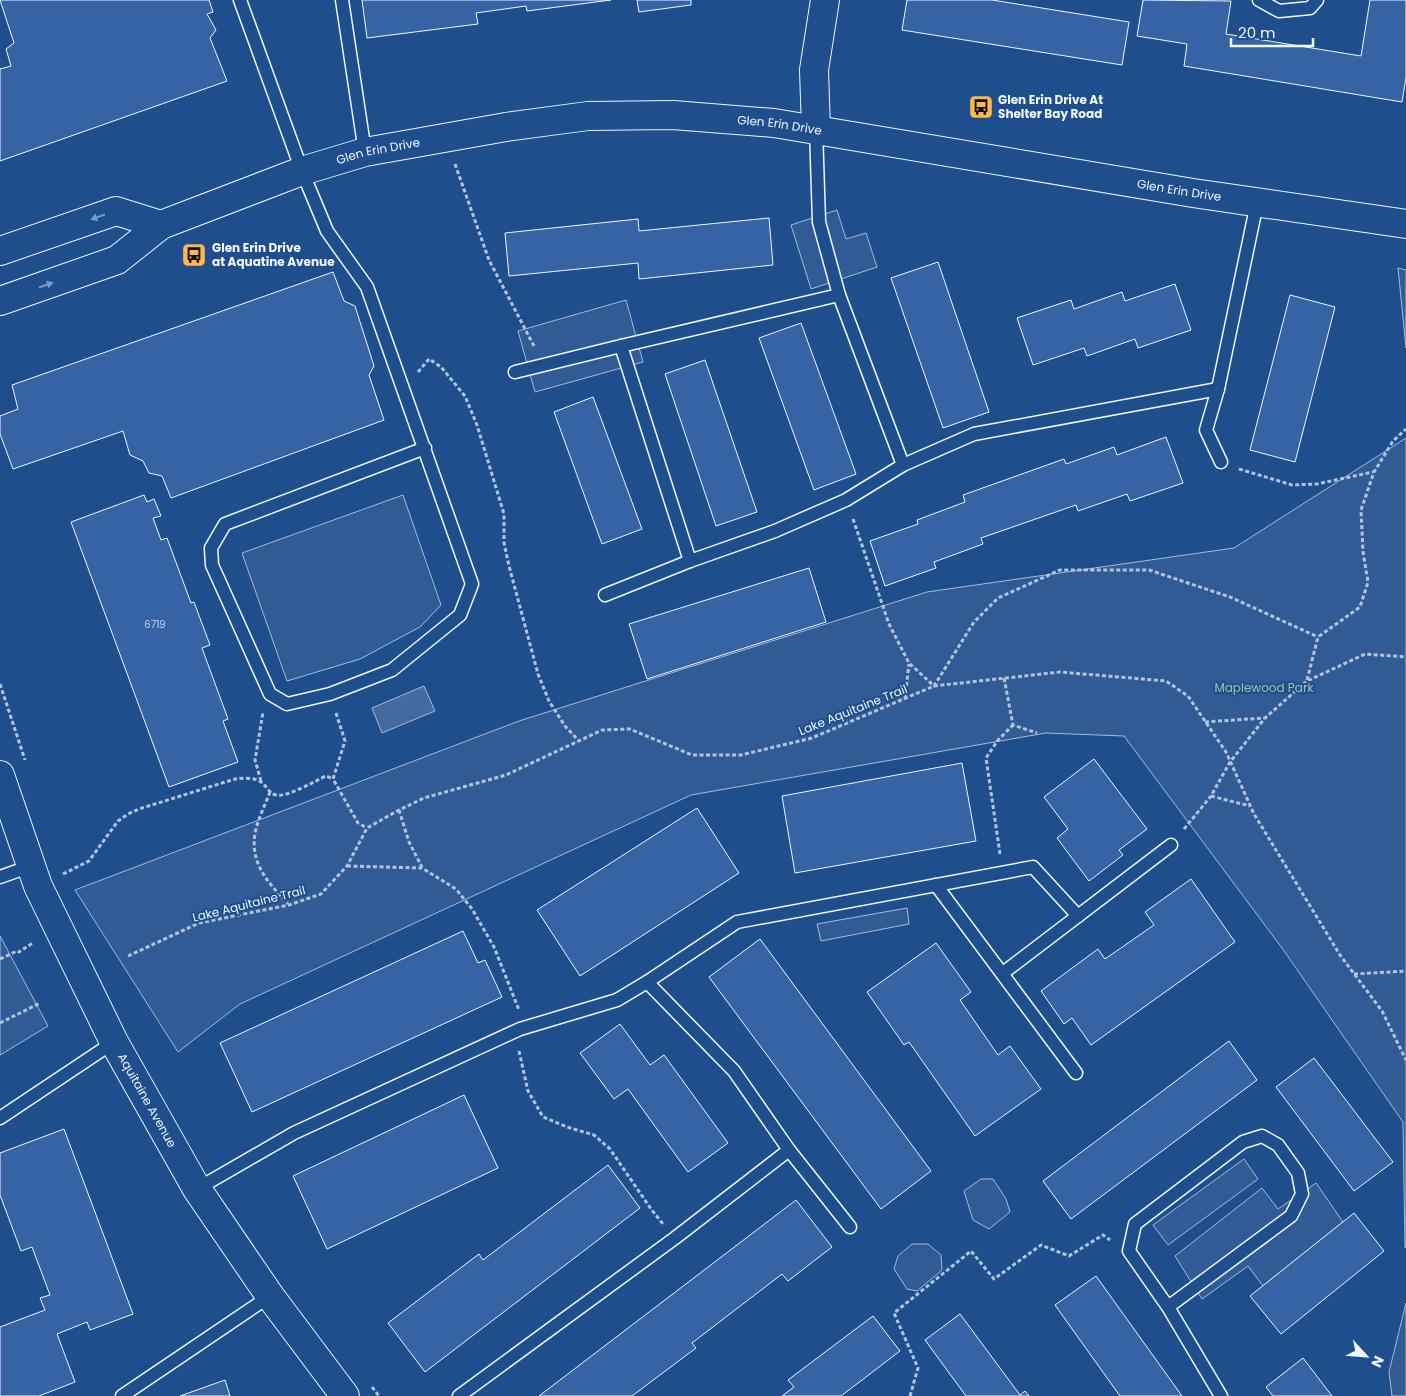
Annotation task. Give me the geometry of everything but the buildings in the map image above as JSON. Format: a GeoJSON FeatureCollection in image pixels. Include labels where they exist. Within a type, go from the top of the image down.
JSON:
{"type":"FeatureCollection","features":[{"type":"Feature","properties":{"kind":"street"},"geometry":{"type":"LineString","coordinates":[[816,129],[814,70],[825,0]]}},
{"type":"Feature","properties":{"kind":"street","name":"Glen Erin Drive"},"geometry":{"type":"LineString","coordinates":[[0,301],[117,260],[161,224],[302,171],[365,152],[446,137],[588,116],[673,116],[774,123],[1257,203],[1406,224]]}},
{"type":"Feature","properties":{"kind":"street"},"geometry":{"type":"LineString","coordinates":[[0,251],[116,211],[161,224]]}},
{"type":"Feature","properties":{"kind":"street","name":"Aquitaine Avenue"},"geometry":{"type":"LineString","coordinates":[[0,775],[38,886],[114,1042],[197,1188],[270,1296],[345,1396]]}},
{"type":"Feature","properties":{"kind":"lane"},"geometry":{"type":"LineString","coordinates":[[240,0],[302,171],[326,231],[367,286],[425,448],[472,584],[460,614],[392,670],[330,694],[287,704],[270,694],[212,565],[211,548],[225,524],[425,448]]}},
{"type":"Feature","properties":{"kind":"lane"},"geometry":{"type":"LineString","coordinates":[[342,0],[365,152]]}},
{"type":"Feature","properties":{"kind":"lane"},"geometry":{"type":"LineString","coordinates":[[1259,0],[1280,12],[1310,8],[1317,0]]}},
{"type":"Feature","properties":{"kind":"lane"},"geometry":{"type":"LineString","coordinates":[[816,129],[819,222],[839,295],[904,465]]}},
{"type":"Feature","properties":{"kind":"lane"},"geometry":{"type":"LineString","coordinates":[[1221,462],[1206,430],[1218,390],[1257,203]]}},
{"type":"Feature","properties":{"kind":"lane"},"geometry":{"type":"LineString","coordinates":[[515,372],[839,295]]}},
{"type":"Feature","properties":{"kind":"lane"},"geometry":{"type":"LineString","coordinates":[[621,346],[690,561]]}},
{"type":"Feature","properties":{"kind":"lane"},"geometry":{"type":"LineString","coordinates":[[605,595],[690,561],[775,531],[846,500],[904,465],[974,434],[1218,390]]}},
{"type":"Feature","properties":{"kind":"lane"},"geometry":{"type":"LineString","coordinates":[[1003,973],[1171,845]]}},
{"type":"Feature","properties":{"kind":"lane"},"geometry":{"type":"LineString","coordinates":[[0,877],[31,866]]}},
{"type":"Feature","properties":{"kind":"lane"},"geometry":{"type":"LineString","coordinates":[[197,1188],[294,1133],[520,1029],[617,1000],[737,922],[1033,867],[1078,916]]}},
{"type":"Feature","properties":{"kind":"lane"},"geometry":{"type":"LineString","coordinates":[[936,885],[1076,1073]]}},
{"type":"Feature","properties":{"kind":"lane"},"geometry":{"type":"LineString","coordinates":[[647,982],[734,1071],[789,1150],[850,1227]]}},
{"type":"Feature","properties":{"kind":"lane"},"geometry":{"type":"LineString","coordinates":[[0,1118],[114,1042]]}},
{"type":"Feature","properties":{"kind":"lane"},"geometry":{"type":"LineString","coordinates":[[1168,1307],[1291,1216],[1302,1194],[1298,1173],[1278,1145],[1262,1136],[1243,1142],[1135,1224],[1129,1251],[1168,1307],[1221,1396]]}},
{"type":"Feature","properties":{"kind":"lane"},"geometry":{"type":"LineString","coordinates":[[460,1396],[675,1238],[789,1150]]}},
{"type":"Feature","properties":{"kind":"lane"},"geometry":{"type":"LineString","coordinates":[[122,1396],[270,1296]]}},
{"type":"Feature","properties":{"kind":"path"},"geometry":{"type":"LineString","coordinates":[[446,137],[489,260],[544,365]]}},
{"type":"Feature","properties":{"kind":"path"},"geometry":{"type":"LineString","coordinates":[[404,389],[429,359],[441,367],[465,396],[477,425],[504,514],[504,543],[538,674],[549,701],[565,726],[579,741]]}},
{"type":"Feature","properties":{"kind":"path"},"geometry":{"type":"LineString","coordinates":[[1307,681],[1318,637],[1360,607],[1368,582],[1363,552],[1361,510],[1374,472],[1393,441],[1406,429]]}},
{"type":"Feature","properties":{"kind":"path"},"geometry":{"type":"LineString","coordinates":[[1221,462],[1268,479],[1292,485],[1317,484],[1374,472]]}},
{"type":"Feature","properties":{"kind":"path"},"geometry":{"type":"LineString","coordinates":[[846,500],[889,624],[909,663],[934,686],[974,622],[998,598],[1060,570],[1149,570],[1230,597],[1318,637]]}},
{"type":"Feature","properties":{"kind":"path"},"geometry":{"type":"LineString","coordinates":[[1171,845],[1211,796],[1230,762],[1264,718],[1307,681],[1365,654],[1406,657]]}},
{"type":"Feature","properties":{"kind":"path"},"geometry":{"type":"LineString","coordinates":[[905,699],[909,663]]}},
{"type":"Feature","properties":{"kind":"path","name":"Lake Aquitaine Trail"},"geometry":{"type":"LineString","coordinates":[[128,956],[199,923],[289,905],[322,894],[347,866],[367,828],[424,798],[506,775],[602,730],[630,729],[692,755],[741,755],[812,738],[934,686],[1060,672],[1166,681],[1188,696],[1226,752],[1250,806],[1340,955],[1382,1011],[1406,1060]]}},
{"type":"Feature","properties":{"kind":"path"},"geometry":{"type":"LineString","coordinates":[[1004,678],[1013,725]]}},
{"type":"Feature","properties":{"kind":"path"},"geometry":{"type":"LineString","coordinates":[[0,684],[26,766]]}},
{"type":"Feature","properties":{"kind":"path"},"geometry":{"type":"LineString","coordinates":[[270,694],[262,716],[256,747],[255,760],[261,782],[270,792],[277,796],[326,776],[333,779],[358,823],[367,828]]}},
{"type":"Feature","properties":{"kind":"path"},"geometry":{"type":"LineString","coordinates":[[330,694],[345,742],[333,779]]}},
{"type":"Feature","properties":{"kind":"path"},"geometry":{"type":"LineString","coordinates":[[1205,722],[1264,718]]}},
{"type":"Feature","properties":{"kind":"path"},"geometry":{"type":"LineString","coordinates":[[1013,725],[1037,733]]}},
{"type":"Feature","properties":{"kind":"path"},"geometry":{"type":"LineString","coordinates":[[1003,873],[986,758],[998,740],[1013,725]]}},
{"type":"Feature","properties":{"kind":"path"},"geometry":{"type":"LineString","coordinates":[[59,866],[62,874],[89,861],[118,821],[139,809],[235,779],[249,778],[261,782]]}},
{"type":"Feature","properties":{"kind":"path"},"geometry":{"type":"LineString","coordinates":[[270,792],[255,832],[255,854],[258,867],[289,905]]}},
{"type":"Feature","properties":{"kind":"path"},"geometry":{"type":"LineString","coordinates":[[1211,796],[1250,806]]}},
{"type":"Feature","properties":{"kind":"path"},"geometry":{"type":"LineString","coordinates":[[399,810],[409,842],[422,868]]}},
{"type":"Feature","properties":{"kind":"path"},"geometry":{"type":"LineString","coordinates":[[0,959],[16,950],[19,952],[59,929]]}},
{"type":"Feature","properties":{"kind":"path"},"geometry":{"type":"LineString","coordinates":[[1354,974],[1406,971]]}},
{"type":"Feature","properties":{"kind":"path"},"geometry":{"type":"LineString","coordinates":[[0,1023],[40,1003]]}},
{"type":"Feature","properties":{"kind":"path"},"geometry":{"type":"LineString","coordinates":[[910,1396],[918,1368],[894,1313],[971,1251],[994,1279],[1042,1245],[1069,1256],[1103,1235],[1129,1251]]}},
{"type":"Feature","properties":{"kind":"path"},"geometry":{"type":"LineString","coordinates":[[367,1380],[380,1396]]}},
{"type":"Feature","properties":{"kind":"shaded area"},"geometry":{"type":"Polygon","coordinates":[[[837,210],[846,239],[866,233],[877,267],[811,289],[791,225],[837,210]]]}},
{"type":"Feature","properties":{"kind":"shaded area"},"geometry":{"type":"Polygon","coordinates":[[[1398,268],[1406,270],[1406,348],[1398,268]]]}},
{"type":"Feature","properties":{"kind":"shaded area"},"geometry":{"type":"Polygon","coordinates":[[[626,300],[643,362],[535,392],[518,331],[626,300]]]}},
{"type":"Feature","properties":{"kind":"shaded area","name":"Maplewood Park"},"geometry":{"type":"Polygon","coordinates":[[[1406,438],[1405,1248],[1403,1122],[1282,948],[1124,736],[1046,733],[691,795],[240,1004],[178,1052],[75,890],[519,721],[927,592],[1234,548],[1406,438]]]}},
{"type":"Feature","properties":{"kind":"shaded area"},"geometry":{"type":"Polygon","coordinates":[[[403,495],[441,605],[420,627],[360,659],[287,681],[242,553],[403,495]]]}},
{"type":"Feature","properties":{"kind":"shaded area"},"geometry":{"type":"Polygon","coordinates":[[[424,686],[435,711],[382,733],[372,708],[424,686]]]}},
{"type":"Feature","properties":{"kind":"shaded area"},"geometry":{"type":"Polygon","coordinates":[[[907,908],[909,924],[821,941],[817,924],[907,908]]]}},
{"type":"Feature","properties":{"kind":"shaded area"},"geometry":{"type":"Polygon","coordinates":[[[0,936],[48,1026],[0,1055],[0,936]]]}},
{"type":"Feature","properties":{"kind":"shaded area"},"geometry":{"type":"Polygon","coordinates":[[[1244,1159],[1258,1179],[1168,1245],[1153,1225],[1244,1159]]]}},
{"type":"Feature","properties":{"kind":"shaded area"},"geometry":{"type":"Polygon","coordinates":[[[981,1179],[993,1179],[1006,1199],[1010,1212],[989,1229],[973,1220],[964,1191],[981,1179]]]}},
{"type":"Feature","properties":{"kind":"shaded area"},"geometry":{"type":"Polygon","coordinates":[[[1316,1183],[1343,1222],[1263,1286],[1248,1266],[1202,1299],[1175,1256],[1262,1188],[1278,1209],[1316,1183]]]}},
{"type":"Feature","properties":{"kind":"shaded area"},"geometry":{"type":"Polygon","coordinates":[[[912,1244],[928,1244],[941,1255],[942,1270],[917,1291],[907,1289],[894,1269],[898,1256],[912,1244]]]}},
{"type":"Feature","properties":{"kind":"shaded area"},"geometry":{"type":"Polygon","coordinates":[[[1406,1303],[1406,1396],[1392,1396],[1389,1372],[1406,1303]]]}},
{"type":"Feature","properties":{"kind":"place","name":"Glen Erin Drive At Shelter Bay Road"},"geometry":{"type":"Point","coordinates":[981,107]}},
{"type":"Feature","properties":{"kind":"place","name":"Glen Erin Drive at Aquatine Avenue"},"geometry":{"type":"Point","coordinates":[194,255]}}]}
